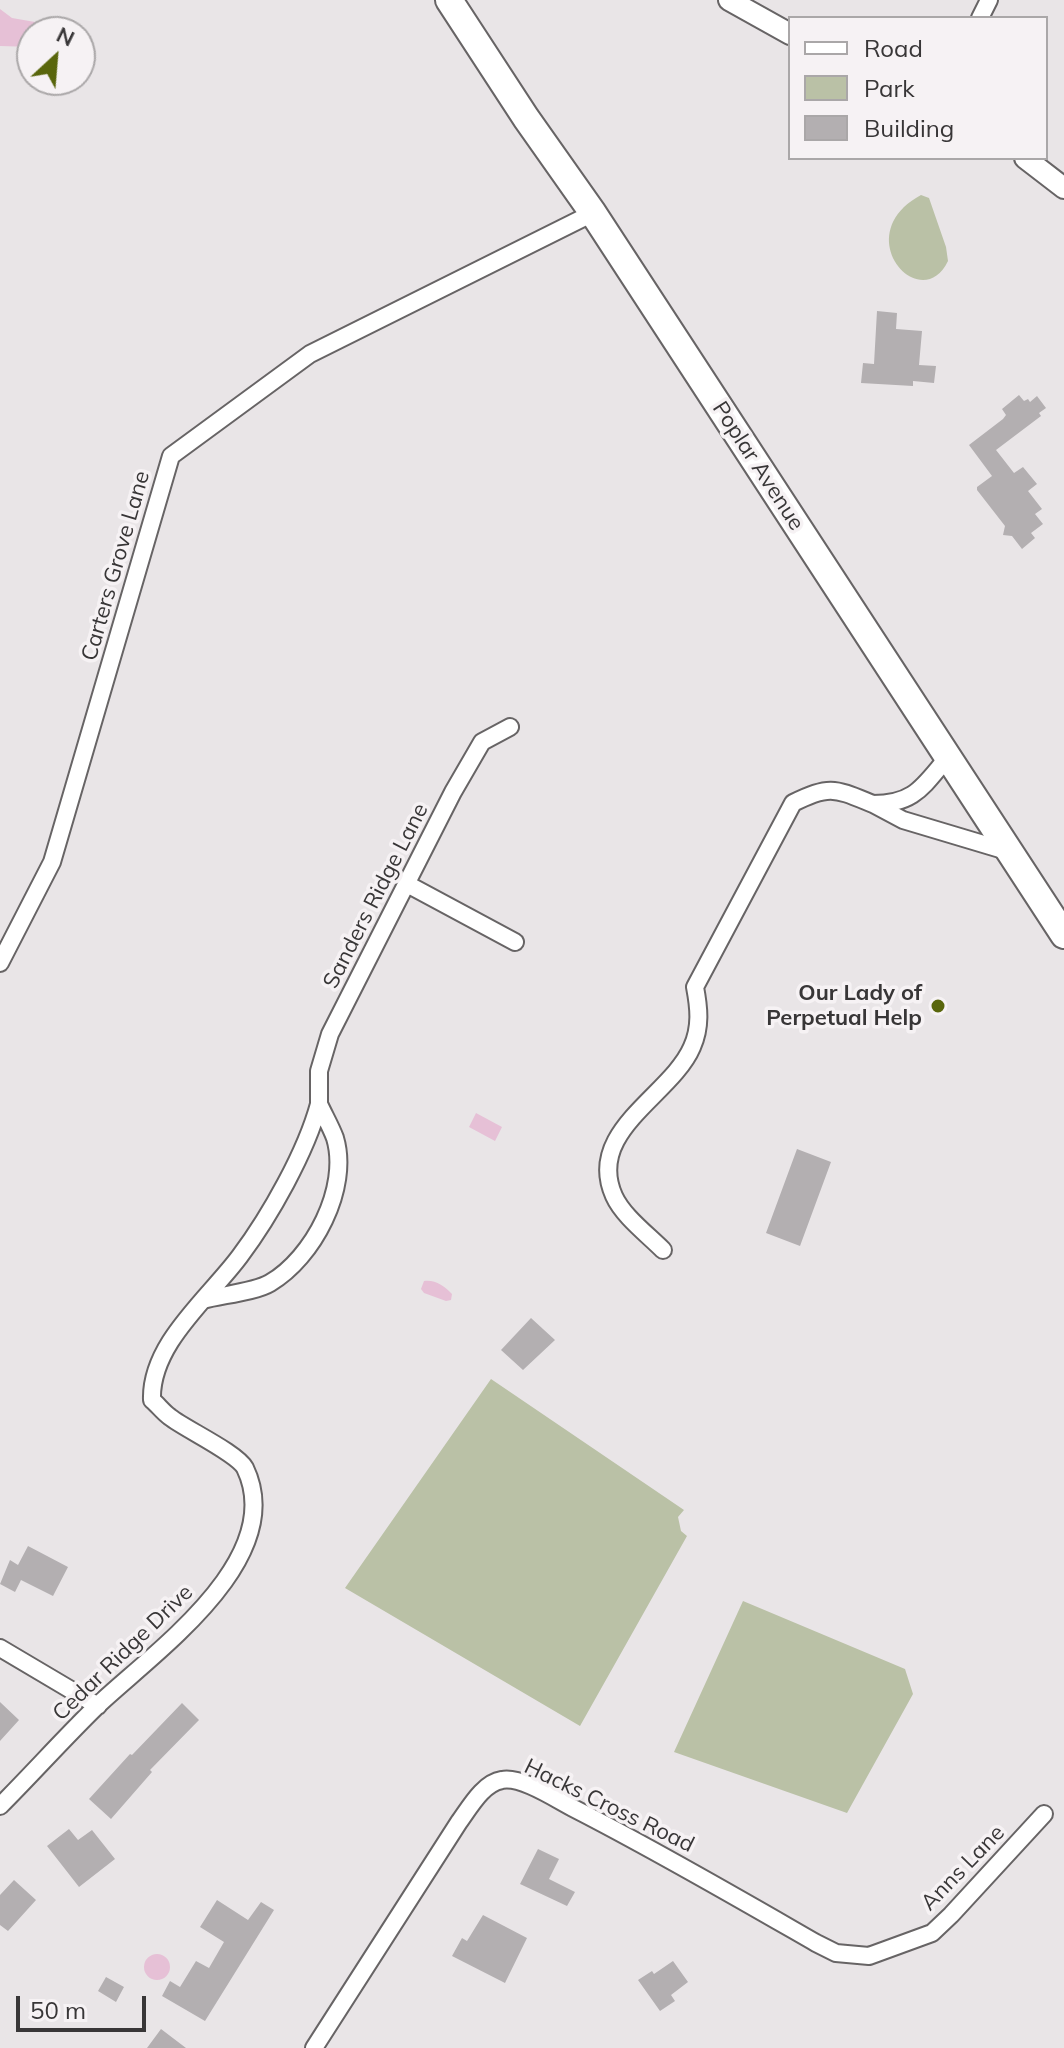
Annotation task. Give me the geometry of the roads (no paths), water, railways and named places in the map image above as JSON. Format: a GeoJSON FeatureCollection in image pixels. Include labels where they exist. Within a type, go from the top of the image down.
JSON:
{"type":"FeatureCollection","features":[{"type":"Feature","properties":{"kind":"main road","name":"Poplar Avenue"},"geometry":{"type":"LineString","coordinates":[[449,0],[593,213],[1064,935]]}},
{"type":"Feature","properties":{"kind":"street"},"geometry":{"type":"LineString","coordinates":[[729,0],[788,33]]}},
{"type":"Feature","properties":{"kind":"street"},"geometry":{"type":"LineString","coordinates":[[1028,160],[1064,188]]}},
{"type":"Feature","properties":{"kind":"street","name":"Carters Grove Lane"},"geometry":{"type":"LineString","coordinates":[[0,963],[52,862],[171,456],[310,354],[593,213]]}},
{"type":"Feature","properties":{"kind":"street","name":"Sanders Ridge Lane"},"geometry":{"type":"LineString","coordinates":[[177,1331],[239,1257],[265,1220],[313,1127],[319,1104],[319,1071],[330,1034],[453,792],[482,742],[510,727]]}},
{"type":"Feature","properties":{"kind":"street"},"geometry":{"type":"LineString","coordinates":[[873,804],[897,804],[908,798],[948,757]]}},
{"type":"Feature","properties":{"kind":"street"},"geometry":{"type":"LineString","coordinates":[[663,1250],[614,1196],[609,1181],[613,1145],[623,1129],[688,1056],[699,1021],[695,987],[793,803],[820,789],[846,793],[903,820],[1010,852]]}},
{"type":"Feature","properties":{"kind":"street"},"geometry":{"type":"LineString","coordinates":[[407,884],[515,942]]}},
{"type":"Feature","properties":{"kind":"street","name":"Sanders Ridge Lane"},"geometry":{"type":"LineString","coordinates":[[203,1300],[269,1284],[304,1254],[325,1220],[337,1181],[336,1140],[319,1104]]}},
{"type":"Feature","properties":{"kind":"street","name":"Cedar Ridge Drive"},"geometry":{"type":"LineString","coordinates":[[0,1806],[98,1706],[198,1615],[228,1577],[251,1525],[253,1494],[244,1465],[169,1416],[152,1400],[152,1382],[177,1331]]}},
{"type":"Feature","properties":{"kind":"street"},"geometry":{"type":"LineString","coordinates":[[0,1648],[98,1706]]}},
{"type":"Feature","properties":{"kind":"street","name":"Hacks Cross Road"},"geometry":{"type":"LineString","coordinates":[[314,2048],[459,1822],[477,1797],[502,1780],[529,1786],[663,1854],[816,1943]]}},
{"type":"Feature","properties":{"kind":"street","name":"Anns Lane"},"geometry":{"type":"LineString","coordinates":[[816,1943],[836,1953],[869,1956],[932,1933],[1044,1814]]}},
{"type":"Feature","properties":{"kind":"place","name":"Our Lady of Perpetual Help"},"geometry":{"type":"Point","coordinates":[938,1006]}}]}
